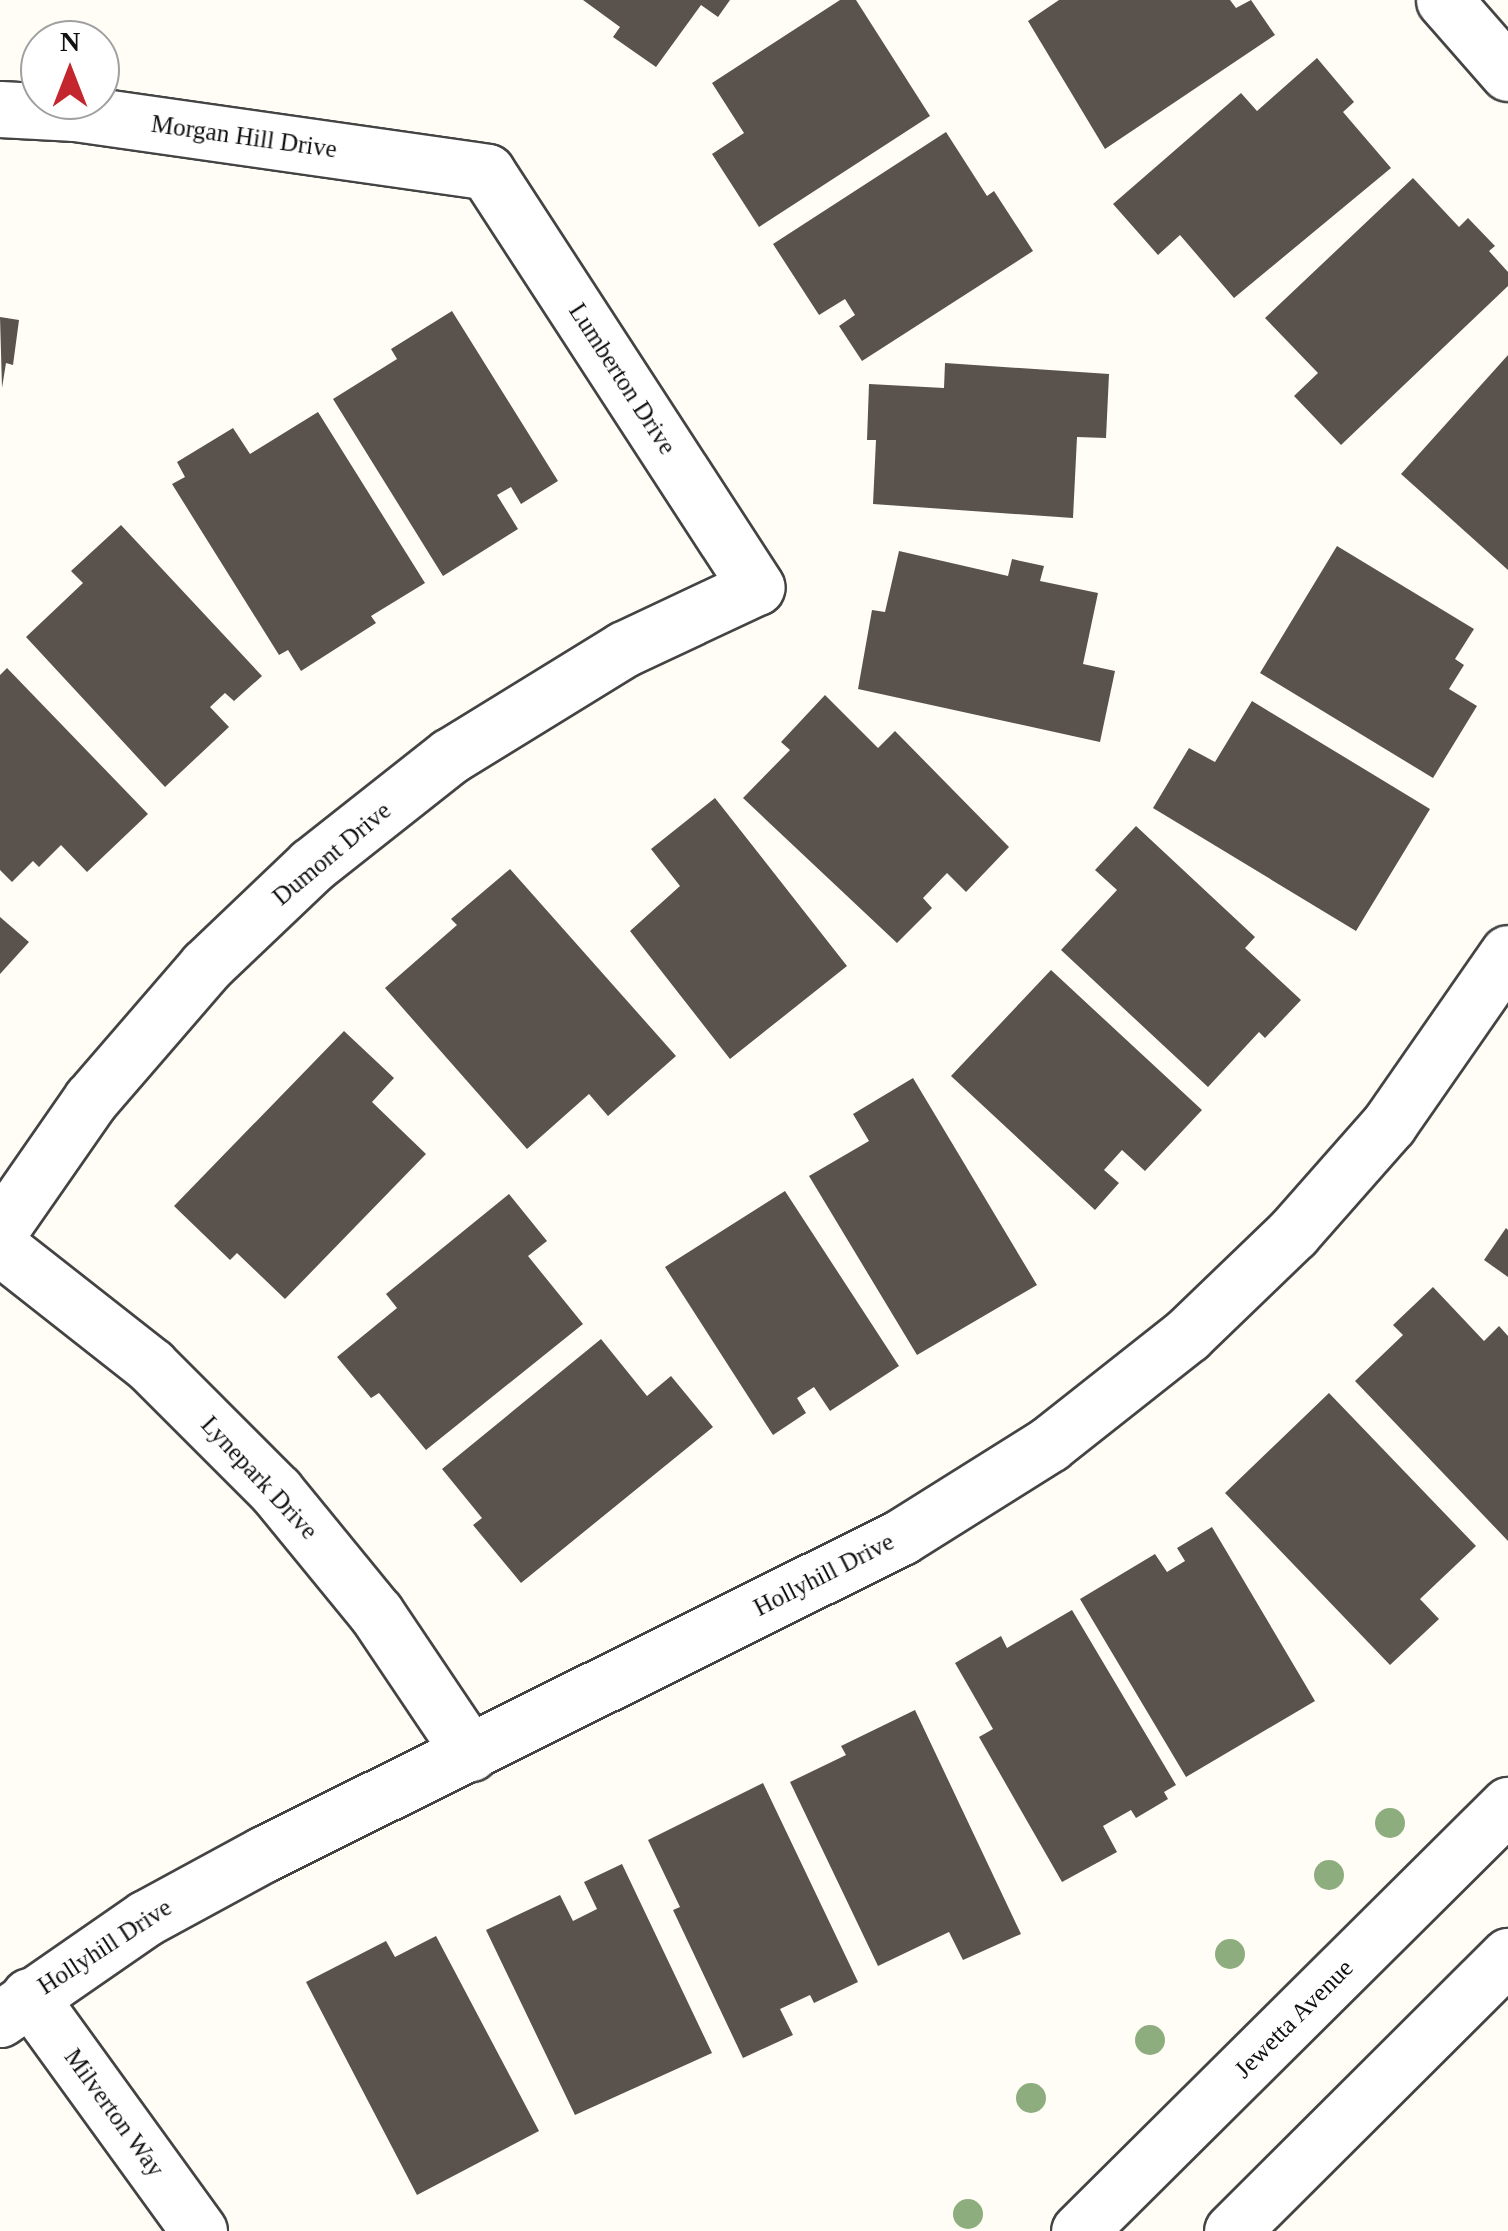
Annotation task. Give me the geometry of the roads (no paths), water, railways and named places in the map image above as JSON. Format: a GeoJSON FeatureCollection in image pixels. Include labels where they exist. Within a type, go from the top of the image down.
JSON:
{"type":"FeatureCollection","features":[{"type":"Feature","properties":{"kind":"street"},"geometry":{"type":"LineString","coordinates":[[1444,0],[1508,73]]}},
{"type":"Feature","properties":{"kind":"street","name":"Morgan Hill Drive"},"geometry":{"type":"LineString","coordinates":[[0,109],[76,114],[487,172]]}},
{"type":"Feature","properties":{"kind":"street","name":"Lumberton Drive"},"geometry":{"type":"LineString","coordinates":[[487,172],[756,587]]}},
{"type":"Feature","properties":{"kind":"street","name":"Dumont Drive"},"geometry":{"type":"LineString","coordinates":[[0,1230],[92,1099],[206,966],[312,865],[450,756],[624,649],[756,587]]}},
{"type":"Feature","properties":{"kind":"street","name":"Hollyhill Drive"},"geometry":{"type":"LineString","coordinates":[[15,2007],[146,1918],[901,1537],[1049,1444],[1187,1334],[1293,1233],[1389,1124],[1508,952]]}},
{"type":"Feature","properties":{"kind":"street","name":"Lynepark Drive"},"geometry":{"type":"LineString","coordinates":[[0,1246],[152,1366],[276,1491],[376,1613],[470,1753]]}},
{"type":"Feature","properties":{"kind":"street","name":"Jewetta Avenue"},"geometry":{"type":"LineString","coordinates":[[1079,2231],[1508,1805]]}},
{"type":"Feature","properties":{"kind":"street"},"geometry":{"type":"LineString","coordinates":[[1232,2231],[1508,1956]]}},
{"type":"Feature","properties":{"kind":"street","name":"Milverton Way"},"geometry":{"type":"LineString","coordinates":[[15,2007],[198,2231]]}}]}
